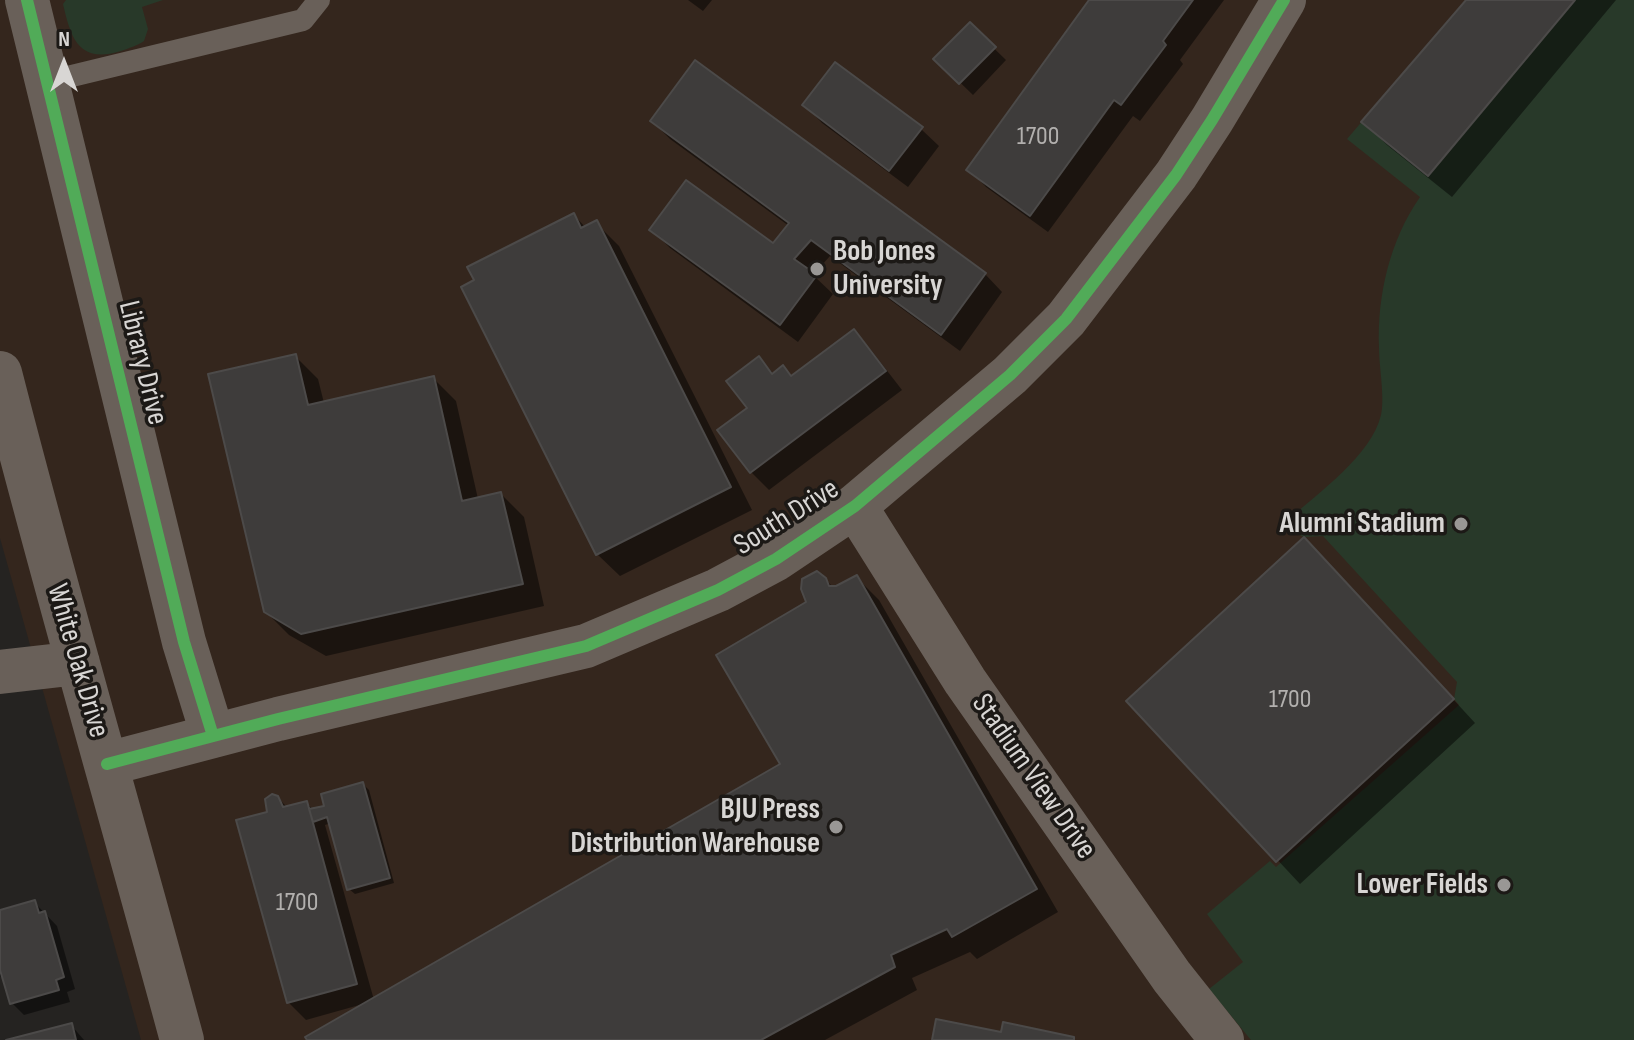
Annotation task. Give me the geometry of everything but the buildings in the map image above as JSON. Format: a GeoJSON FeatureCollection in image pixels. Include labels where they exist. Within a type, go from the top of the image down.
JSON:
{"type":"FeatureCollection","features":[{"type":"Feature","properties":{"kind":"street","name":"Library Drive"},"geometry":{"type":"LineString","coordinates":[[27,0],[184,642],[213,736]]}},
{"type":"Feature","properties":{"kind":"street","name":"South Drive"},"geometry":{"type":"LineString","coordinates":[[107,764],[586,646],[718,590],[776,559],[855,506],[1010,375],[1066,319],[1183,164],[1284,0]]}},
{"type":"Feature","properties":{"kind":"street","name":"White Oak Drive"},"geometry":{"type":"LineString","coordinates":[[0,373],[48,559],[182,1040]]}},
{"type":"Feature","properties":{"kind":"street","name":"Stadium View Drive"},"geometry":{"type":"LineString","coordinates":[[855,506],[965,681],[1172,977],[1222,1040]]}},
{"type":"Feature","properties":{"kind":"street"},"geometry":{"type":"LineString","coordinates":[[0,672],[78,663]]}},
{"type":"Feature","properties":{"kind":"lane"},"geometry":{"type":"LineString","coordinates":[[47,82],[303,20],[319,0]]}},
{"type":"Feature","properties":{"kind":"shaded area","name":"Bob Jones University"},"geometry":{"type":"Polygon","coordinates":[[[0,0],[1634,0],[1634,1040],[141,1040],[0,538],[0,0]]]}},
{"type":"Feature","properties":{"kind":"green space"},"geometry":{"type":"Polygon","coordinates":[[[66,0],[163,0],[142,7],[148,29],[144,41],[121,51],[95,54],[79,46],[74,38],[63,4],[66,0]]]}},
{"type":"Feature","properties":{"kind":"green space","name":"Alumni Stadium"},"geometry":{"type":"Polygon","coordinates":[[[1466,0],[1634,0],[1634,1040],[1251,1040],[1209,989],[1243,962],[1207,914],[1270,861],[1276,867],[1459,705],[1454,699],[1457,682],[1323,536],[1304,537],[1286,528],[1289,519],[1355,459],[1375,430],[1382,408],[1379,328],[1383,288],[1393,250],[1420,197],[1347,139],[1466,0]]]}},
{"type":"Feature","properties":{"kind":"cycle path"},"geometry":{"type":"LineString","coordinates":[[27,0],[184,642],[213,736]]}},
{"type":"Feature","properties":{"kind":"cycle path"},"geometry":{"type":"LineString","coordinates":[[107,764],[278,719],[586,646],[718,590],[776,559],[855,506],[1010,375],[1066,319],[1176,175],[1284,0]]}},
{"type":"Feature","properties":{"kind":"place","name":"Bob Jones University"},"geometry":{"type":"Point","coordinates":[817,269]}},
{"type":"Feature","properties":{"kind":"place","name":"Alumni Stadium"},"geometry":{"type":"Point","coordinates":[1461,524]}},
{"type":"Feature","properties":{"kind":"place","name":"BJU Press Distribution Warehouse"},"geometry":{"type":"Point","coordinates":[836,827]}},
{"type":"Feature","properties":{"kind":"place","name":"Lower Fields"},"geometry":{"type":"Point","coordinates":[1504,885]}}]}
